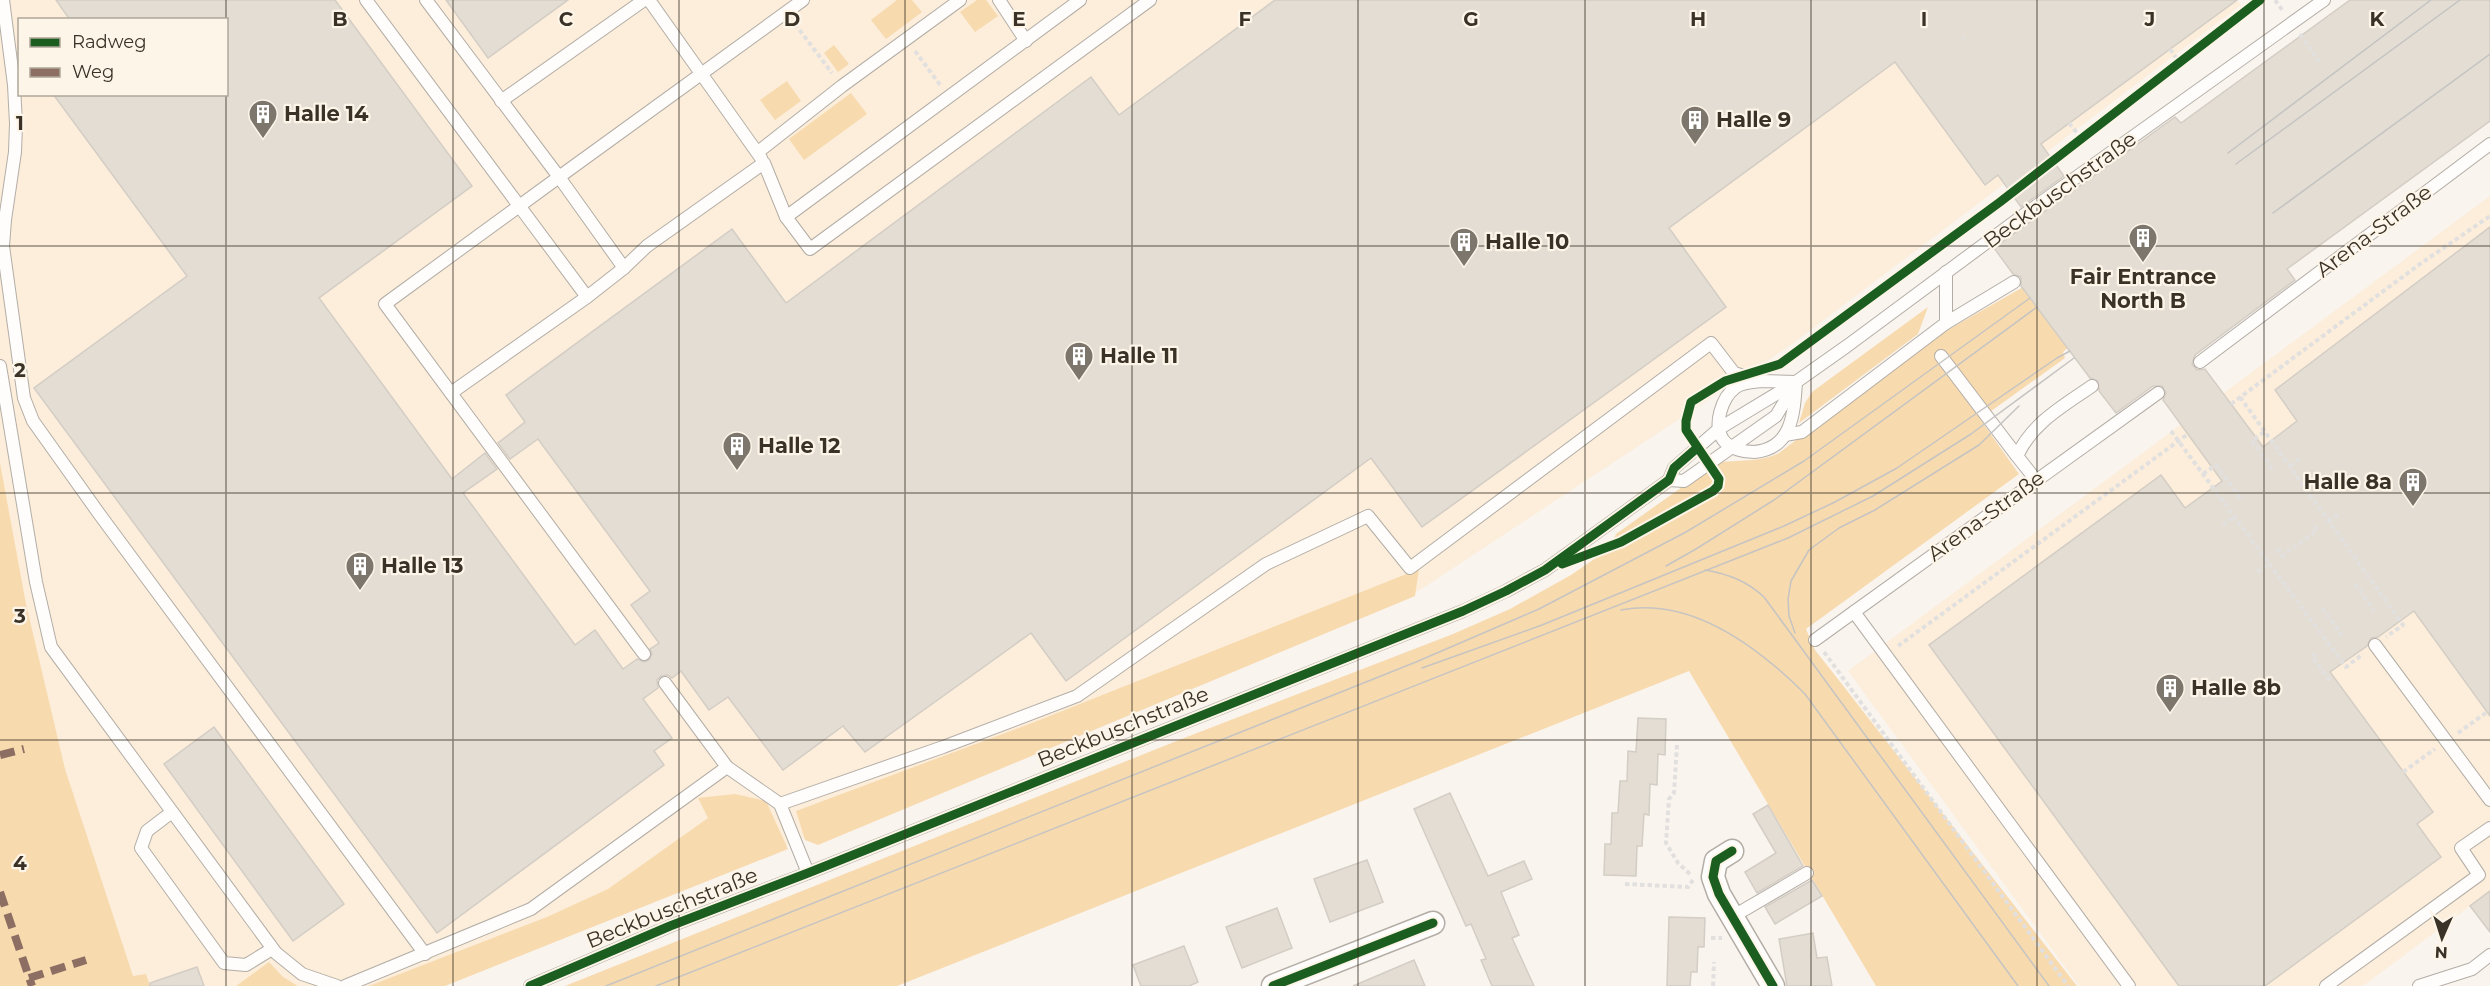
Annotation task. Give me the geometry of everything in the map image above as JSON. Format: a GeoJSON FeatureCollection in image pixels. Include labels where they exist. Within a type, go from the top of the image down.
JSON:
{"type":"FeatureCollection","features":[{"type":"Feature","properties":{"kind":"street"},"geometry":{"type":"LineString","coordinates":[[1732,851],[1716,861],[1704,877],[1719,894],[1773,986]]}},
{"type":"Feature","properties":{"kind":"street"},"geometry":{"type":"LineString","coordinates":[[1273,986],[1327,976],[1433,923]]}},
{"type":"Feature","properties":{"kind":"lane"},"geometry":{"type":"LineString","coordinates":[[3,0],[14,85],[16,124],[15,152],[3,246],[24,398],[33,421],[107,525],[425,954]]}},
{"type":"Feature","properties":{"kind":"lane"},"geometry":{"type":"LineString","coordinates":[[366,0],[587,297]]}},
{"type":"Feature","properties":{"kind":"lane"},"geometry":{"type":"LineString","coordinates":[[426,0],[624,268]]}},
{"type":"Feature","properties":{"kind":"lane"},"geometry":{"type":"LineString","coordinates":[[501,101],[644,0]]}},
{"type":"Feature","properties":{"kind":"lane"},"geometry":{"type":"LineString","coordinates":[[649,0],[761,158],[786,218],[810,249],[1150,0]]}},
{"type":"Feature","properties":{"kind":"lane"},"geometry":{"type":"LineString","coordinates":[[644,654],[385,304],[803,0]]}},
{"type":"Feature","properties":{"kind":"lane"},"geometry":{"type":"LineString","coordinates":[[451,393],[587,297],[761,158],[842,86],[960,0]]}},
{"type":"Feature","properties":{"kind":"lane"},"geometry":{"type":"LineString","coordinates":[[999,0],[1026,41]]}},
{"type":"Feature","properties":{"kind":"lane"},"geometry":{"type":"LineString","coordinates":[[786,218],[1080,0]]}},
{"type":"Feature","properties":{"kind":"lane","name":"Beckbuschstraße"},"geometry":{"type":"LineString","coordinates":[[530,986],[670,926],[808,873],[1495,596],[1545,570],[1669,480],[1674,468],[1720,428],[1796,382],[2324,0]]}},
{"type":"Feature","properties":{"kind":"lane","name":"Arena-Straße"},"geometry":{"type":"LineString","coordinates":[[2200,362],[2490,144]]}},
{"type":"Feature","properties":{"kind":"lane"},"geometry":{"type":"LineString","coordinates":[[1946,272],[1946,323]]}},
{"type":"Feature","properties":{"kind":"lane"},"geometry":{"type":"LineString","coordinates":[[1785,435],[1802,432],[1946,323],[2014,282]]}},
{"type":"Feature","properties":{"kind":"lane"},"geometry":{"type":"LineString","coordinates":[[780,804],[916,757],[1077,696],[1266,564],[1368,516],[1410,568],[1711,343],[1734,374],[1762,381]]}},
{"type":"Feature","properties":{"kind":"lane"},"geometry":{"type":"LineString","coordinates":[[1941,356],[2036,480]]}},
{"type":"Feature","properties":{"kind":"lane"},"geometry":{"type":"LineString","coordinates":[[0,366],[36,582],[51,647],[272,949],[302,974],[337,986]]}},
{"type":"Feature","properties":{"kind":"lane"},"geometry":{"type":"LineString","coordinates":[[1762,381],[1796,382],[1792,414],[1781,442],[1772,448],[1748,452],[1731,447],[1723,439],[1720,428],[1721,408],[1731,391],[1738,385],[1762,381]]}},
{"type":"Feature","properties":{"kind":"lane","name":"Beckbuschstraße"},"geometry":{"type":"LineString","coordinates":[[1669,480],[1684,481],[1776,416],[1796,382]]}},
{"type":"Feature","properties":{"kind":"lane"},"geometry":{"type":"LineString","coordinates":[[2017,456],[2023,442],[2039,424],[2092,386]]}},
{"type":"Feature","properties":{"kind":"lane","name":"Arena-Straße"},"geometry":{"type":"LineString","coordinates":[[1815,640],[2158,393]]}},
{"type":"Feature","properties":{"kind":"lane"},"geometry":{"type":"LineString","coordinates":[[1854,612],[2129,986]]}},
{"type":"Feature","properties":{"kind":"lane"},"geometry":{"type":"LineString","coordinates":[[2375,645],[2490,800]]}},
{"type":"Feature","properties":{"kind":"lane"},"geometry":{"type":"LineString","coordinates":[[665,683],[727,767],[780,804],[808,873]]}},
{"type":"Feature","properties":{"kind":"lane"},"geometry":{"type":"LineString","coordinates":[[345,986],[531,909],[727,767]]}},
{"type":"Feature","properties":{"kind":"lane"},"geometry":{"type":"LineString","coordinates":[[172,812],[147,831],[141,848],[224,963],[246,965],[272,949]]}},
{"type":"Feature","properties":{"kind":"lane"},"geometry":{"type":"LineString","coordinates":[[2326,986],[2479,875],[2461,849],[2490,828]]}},
{"type":"Feature","properties":{"kind":"lane"},"geometry":{"type":"LineString","coordinates":[[1732,916],[1807,873]]}},
{"type":"Feature","properties":{"kind":"lane"},"geometry":{"type":"LineString","coordinates":[[2419,986],[2472,969],[2490,955]]}},
{"type":"Feature","properties":{"kind":"path"},"geometry":{"type":"LineString","coordinates":[[787,13],[842,86]]}},
{"type":"Feature","properties":{"kind":"path"},"geometry":{"type":"LineString","coordinates":[[906,39],[950,97]]}},
{"type":"Feature","properties":{"kind":"path"},"geometry":{"type":"LineString","coordinates":[[2170,49],[2179,62]]}},
{"type":"Feature","properties":{"kind":"path"},"geometry":{"type":"LineString","coordinates":[[2069,123],[2081,138]]}},
{"type":"Feature","properties":{"kind":"path"},"geometry":{"type":"LineString","coordinates":[[2231,404],[2420,264],[2490,216]]}},
{"type":"Feature","properties":{"kind":"path"},"geometry":{"type":"LineString","coordinates":[[2240,397],[2403,625]]}},
{"type":"Feature","properties":{"kind":"path"},"geometry":{"type":"LineString","coordinates":[[2171,431],[2346,667]]}},
{"type":"Feature","properties":{"kind":"path"},"geometry":{"type":"LineString","coordinates":[[2265,431],[2252,441],[2274,471]]}},
{"type":"Feature","properties":{"kind":"path"},"geometry":{"type":"LineString","coordinates":[[1886,655],[2188,434]]}},
{"type":"Feature","properties":{"kind":"path"},"geometry":{"type":"LineString","coordinates":[[2290,466],[2301,459]]}},
{"type":"Feature","properties":{"kind":"path"},"geometry":{"type":"LineString","coordinates":[[2203,474],[2216,465],[2241,499]]}},
{"type":"Feature","properties":{"kind":"path"},"geometry":{"type":"LineString","coordinates":[[2328,521],[2340,513]]}},
{"type":"Feature","properties":{"kind":"path"},"geometry":{"type":"LineString","coordinates":[[2223,525],[2235,516]]}},
{"type":"Feature","properties":{"kind":"path"},"geometry":{"type":"LineString","coordinates":[[2277,549],[2282,556],[2317,530],[2312,523]]}},
{"type":"Feature","properties":{"kind":"path"},"geometry":{"type":"LineString","coordinates":[[2257,572],[2269,563]]}},
{"type":"Feature","properties":{"kind":"path"},"geometry":{"type":"LineString","coordinates":[[2355,584],[2374,611]]}},
{"type":"Feature","properties":{"kind":"path"},"geometry":{"type":"LineString","coordinates":[[2322,609],[2342,635]]}},
{"type":"Feature","properties":{"kind":"path"},"geometry":{"type":"LineString","coordinates":[[1815,640],[2068,986]]}},
{"type":"Feature","properties":{"kind":"path"},"geometry":{"type":"LineString","coordinates":[[2316,654],[2312,657],[2331,682]]}},
{"type":"Feature","properties":{"kind":"path"},"geometry":{"type":"LineString","coordinates":[[1677,745],[1674,793],[1669,799],[1666,843],[1678,863],[1690,872],[1704,877]]}},
{"type":"Feature","properties":{"kind":"path"},"geometry":{"type":"LineString","coordinates":[[1625,884],[1688,887],[1704,877]]}},
{"type":"Feature","properties":{"kind":"path"},"geometry":{"type":"LineString","coordinates":[[1713,986],[1714,963]]}},
{"type":"Feature","properties":{"kind":"shaded area"},"geometry":{"type":"Polygon","coordinates":[[[0,0],[2237,0],[2241,5],[1787,348],[1420,590],[438,986],[131,986],[61,770],[0,484],[0,0]]]}},
{"type":"Feature","properties":{"kind":"shaded area"},"geometry":{"type":"Polygon","coordinates":[[[897,0],[912,0],[922,12],[886,39],[871,20],[897,0]]]}},
{"type":"Feature","properties":{"kind":"shaded area"},"geometry":{"type":"Polygon","coordinates":[[[977,0],[986,0],[998,16],[975,32],[960,12],[977,0]]]}},
{"type":"Feature","properties":{"kind":"shaded area"},"geometry":{"type":"Polygon","coordinates":[[[834,45],[849,64],[838,72],[824,53],[834,45]]]}},
{"type":"Feature","properties":{"kind":"shaded area"},"geometry":{"type":"Polygon","coordinates":[[[787,81],[801,101],[775,120],[760,100],[787,81]]]}},
{"type":"Feature","properties":{"kind":"shaded area"},"geometry":{"type":"Polygon","coordinates":[[[851,93],[867,114],[804,160],[789,139],[851,93]]]}},
{"type":"Feature","properties":{"kind":"shaded area"},"geometry":{"type":"Polygon","coordinates":[[[2490,196],[2490,932],[2470,906],[2363,986],[2079,986],[1848,671],[2490,196]]]}},
{"type":"Feature","properties":{"kind":"shaded area"},"geometry":{"type":"Polygon","coordinates":[[[2025,286],[2071,345],[2063,352],[2065,358],[1980,419],[2019,474],[1806,629],[1815,650],[2077,986],[1876,986],[1689,671],[897,986],[565,986],[1179,740],[1453,634],[1510,609],[1571,575],[1609,549],[1616,534],[1716,463],[1756,460],[1779,453],[1923,344],[2025,286]]]}},
{"type":"Feature","properties":{"kind":"shaded area"},"geometry":{"type":"Polygon","coordinates":[[[1928,307],[1918,334],[1799,423],[1805,403],[1812,392],[1928,307]]]}},
{"type":"Feature","properties":{"kind":"shaded area"},"geometry":{"type":"Polygon","coordinates":[[[0,463],[26,604],[65,769],[133,976],[146,974],[150,986],[0,986],[0,463]]]}},
{"type":"Feature","properties":{"kind":"shaded area"},"geometry":{"type":"Polygon","coordinates":[[[1419,569],[1415,596],[818,845],[805,840],[796,811],[1032,723],[1419,569]]]}},
{"type":"Feature","properties":{"kind":"shaded area"},"geometry":{"type":"Polygon","coordinates":[[[735,794],[766,801],[788,849],[445,986],[369,986],[547,917],[608,889],[708,818],[698,798],[735,794]]]}},
{"type":"Feature","properties":{"kind":"shaded area"},"geometry":{"type":"Polygon","coordinates":[[[269,962],[283,977],[298,986],[236,986],[269,962]]]}},
{"type":"Feature","properties":{"kind":"building"},"geometry":{"type":"Polygon","coordinates":[[[56,0],[335,0],[472,186],[319,298],[452,479],[485,453],[497,469],[463,493],[575,645],[595,630],[623,669],[637,659],[644,662],[649,660],[652,654],[650,649],[659,643],[631,605],[650,591],[538,439],[510,459],[498,443],[525,422],[506,395],[732,229],[786,303],[1091,77],[1119,115],[1275,0],[2237,0],[2041,144],[2064,176],[2021,207],[1998,175],[1985,185],[1895,62],[1669,228],[1726,307],[1422,527],[1371,458],[1066,681],[1031,633],[865,752],[843,726],[783,770],[728,697],[709,710],[681,671],[672,678],[668,675],[661,676],[657,680],[658,688],[643,699],[672,738],[654,751],[664,765],[437,933],[34,388],[187,276],[54,96],[228,96],[228,18],[69,18],[56,0]]]}},
{"type":"Feature","properties":{"kind":"building"},"geometry":{"type":"Polygon","coordinates":[[[446,0],[568,0],[488,58],[446,0]]]}},
{"type":"Feature","properties":{"kind":"building"},"geometry":{"type":"Polygon","coordinates":[[[2350,0],[2490,0],[2490,121],[2287,269],[2295,280],[2195,355],[2192,364],[2197,370],[2205,369],[2263,447],[2297,421],[2275,390],[2490,227],[2490,716],[2414,611],[2378,637],[2371,638],[2367,646],[2330,672],[2433,812],[2417,824],[2441,857],[2265,986],[2179,986],[1929,645],[2161,475],[2185,508],[2222,481],[2163,400],[2166,393],[2162,386],[2153,386],[2116,413],[2099,391],[2098,381],[2090,378],[2021,286],[2021,277],[2013,274],[1994,248],[2175,117],[2181,123],[2350,0]]]}},
{"type":"Feature","properties":{"kind":"building"},"geometry":{"type":"Polygon","coordinates":[[[1638,718],[1666,719],[1665,755],[1658,754],[1657,785],[1650,784],[1649,815],[1644,814],[1642,846],[1637,846],[1636,876],[1604,875],[1605,844],[1611,844],[1612,813],[1618,813],[1620,781],[1627,781],[1628,751],[1636,752],[1638,718]]]}},
{"type":"Feature","properties":{"kind":"building"},"geometry":{"type":"Polygon","coordinates":[[[214,727],[344,904],[293,941],[164,764],[214,727]]]}},
{"type":"Feature","properties":{"kind":"building"},"geometry":{"type":"Polygon","coordinates":[[[1450,793],[1488,876],[1524,861],[1532,879],[1501,892],[1519,935],[1512,938],[1534,986],[1492,986],[1481,960],[1486,959],[1471,924],[1466,926],[1414,809],[1450,793]]]}},
{"type":"Feature","properties":{"kind":"building"},"geometry":{"type":"Polygon","coordinates":[[[1768,805],[1803,866],[1757,893],[1745,872],[1776,853],[1753,814],[1768,805]]]}},
{"type":"Feature","properties":{"kind":"building"},"geometry":{"type":"Polygon","coordinates":[[[1367,860],[1383,902],[1330,922],[1314,879],[1367,860]]]}},
{"type":"Feature","properties":{"kind":"building"},"geometry":{"type":"Polygon","coordinates":[[[1812,880],[1822,896],[1775,924],[1765,907],[1812,880]]]}},
{"type":"Feature","properties":{"kind":"building"},"geometry":{"type":"Polygon","coordinates":[[[2490,891],[2490,932],[2470,906],[2490,891]]]}},
{"type":"Feature","properties":{"kind":"building"},"geometry":{"type":"Polygon","coordinates":[[[1277,908],[1292,948],[1242,968],[1226,927],[1277,908]]]}},
{"type":"Feature","properties":{"kind":"building"},"geometry":{"type":"Polygon","coordinates":[[[1669,917],[1705,918],[1704,947],[1698,947],[1697,972],[1691,972],[1690,986],[1667,986],[1669,917]]]}},
{"type":"Feature","properties":{"kind":"building"},"geometry":{"type":"Polygon","coordinates":[[[1813,933],[1817,958],[1827,957],[1832,986],[1787,986],[1779,939],[1813,933]]]}},
{"type":"Feature","properties":{"kind":"building"},"geometry":{"type":"Polygon","coordinates":[[[1184,946],[1198,982],[1189,986],[1141,986],[1133,965],[1184,946]]]}},
{"type":"Feature","properties":{"kind":"building"},"geometry":{"type":"Polygon","coordinates":[[[1414,960],[1425,986],[1353,986],[1414,960]]]}},
{"type":"Feature","properties":{"kind":"building"},"geometry":{"type":"Polygon","coordinates":[[[197,967],[204,986],[150,986],[150,983],[197,967]]]}},
{"type":"Feature","properties":{"kind":"tram line"},"geometry":{"type":"LineString","coordinates":[[2228,153],[2431,0]]}},
{"type":"Feature","properties":{"kind":"tram line"},"geometry":{"type":"LineString","coordinates":[[2236,164],[2460,0]]}},
{"type":"Feature","properties":{"kind":"tram line"},"geometry":{"type":"LineString","coordinates":[[2273,213],[2490,54]]}},
{"type":"Feature","properties":{"kind":"tram line"},"geometry":{"type":"LineString","coordinates":[[606,986],[1416,662],[1539,609],[1686,532],[1804,461],[2030,298]]}},
{"type":"Feature","properties":{"kind":"tram line"},"geometry":{"type":"LineString","coordinates":[[1666,566],[1774,500],[2037,307]]}},
{"type":"Feature","properties":{"kind":"tram line"},"geometry":{"type":"LineString","coordinates":[[1422,668],[1542,625],[1784,526],[1835,502],[1897,468],[2070,351]]}},
{"type":"Feature","properties":{"kind":"tram line"},"geometry":{"type":"LineString","coordinates":[[656,986],[1788,538],[1873,496],[1971,434],[2074,358]]}},
{"type":"Feature","properties":{"kind":"tram line"},"geometry":{"type":"LineString","coordinates":[[1795,633],[1789,616],[1788,599],[1791,581],[1809,550],[1839,528],[1875,510],[1979,445],[2019,406]]}},
{"type":"Feature","properties":{"kind":"tram line"},"geometry":{"type":"LineString","coordinates":[[1705,570],[1737,579],[1764,597],[2049,986]]}},
{"type":"Feature","properties":{"kind":"tram line"},"geometry":{"type":"LineString","coordinates":[[1621,610],[1647,608],[1673,611],[1698,618],[1745,644],[1805,694],[2018,986]]}},
{"type":"Feature","properties":{"kind":"marked path"},"geometry":{"type":"LineString","coordinates":[[0,755],[24,749]]}},
{"type":"Feature","properties":{"kind":"marked path"},"geometry":{"type":"LineString","coordinates":[[0,892],[32,986]]}},
{"type":"Feature","properties":{"kind":"marked path"},"geometry":{"type":"LineString","coordinates":[[29,978],[86,960]]}},
{"type":"Feature","properties":{"kind":"cycle path"},"geometry":{"type":"LineString","coordinates":[[1562,564],[1621,542],[1713,491],[1718,486],[1719,479],[1686,430],[1691,402],[1725,381],[1780,364],[2000,202],[2260,0]]}},
{"type":"Feature","properties":{"kind":"cycle path"},"geometry":{"type":"LineString","coordinates":[[530,986],[670,926],[1463,611],[1545,570],[1669,480],[1674,468],[1697,448]]}},
{"type":"Feature","properties":{"kind":"cycle path"},"geometry":{"type":"LineString","coordinates":[[1732,851],[1716,861],[1713,877],[1719,894],[1773,986]]}},
{"type":"Feature","properties":{"kind":"cycle path"},"geometry":{"type":"LineString","coordinates":[[1273,986],[1433,923]]}},
{"type":"Feature","properties":{"kind":"place","name":"Halle 14"},"geometry":{"type":"Point","coordinates":[263,140]}},
{"type":"Feature","properties":{"kind":"place","name":"Halle 9"},"geometry":{"type":"Point","coordinates":[1695,146]}},
{"type":"Feature","properties":{"kind":"place","name":"Fair Entrance North B"},"geometry":{"type":"Point","coordinates":[2143,264]}},
{"type":"Feature","properties":{"kind":"place","name":"Halle 10"},"geometry":{"type":"Point","coordinates":[1464,268]}},
{"type":"Feature","properties":{"kind":"place","name":"Halle 11"},"geometry":{"type":"Point","coordinates":[1079,382]}},
{"type":"Feature","properties":{"kind":"place","name":"Halle 12"},"geometry":{"type":"Point","coordinates":[737,472]}},
{"type":"Feature","properties":{"kind":"place","name":"Halle 8a"},"geometry":{"type":"Point","coordinates":[2413,508]}},
{"type":"Feature","properties":{"kind":"place","name":"Halle 13"},"geometry":{"type":"Point","coordinates":[360,592]}},
{"type":"Feature","properties":{"kind":"place","name":"Halle 8b"},"geometry":{"type":"Point","coordinates":[2170,714]}}]}
